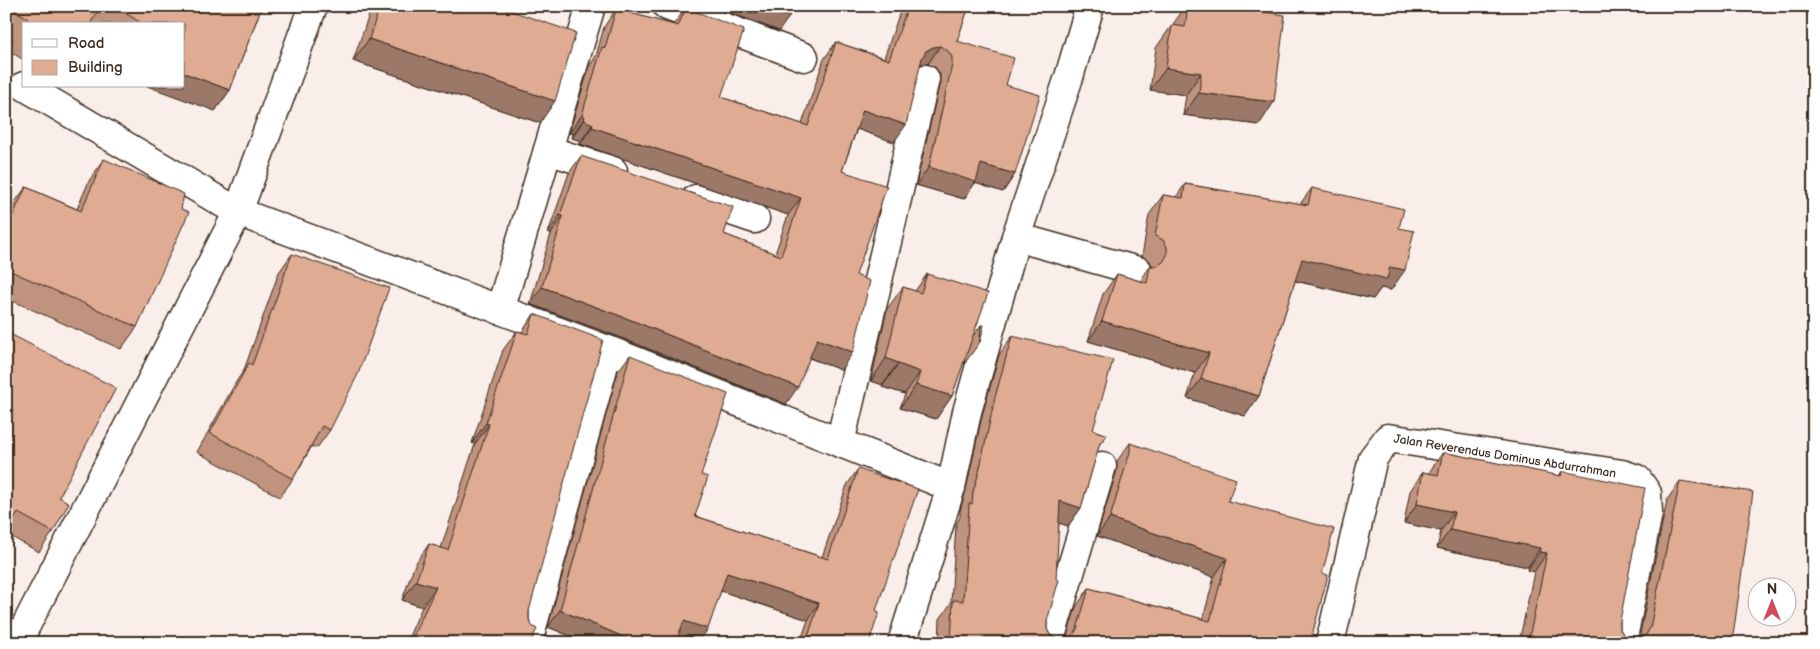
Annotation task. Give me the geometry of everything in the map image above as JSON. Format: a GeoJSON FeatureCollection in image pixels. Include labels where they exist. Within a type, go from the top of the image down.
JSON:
{"type":"FeatureCollection","features":[{"type":"Feature","properties":{"kind":"street"},"geometry":{"type":"LineString","coordinates":[[17,643],[238,212],[313,6]]}},
{"type":"Feature","properties":{"kind":"street"},"geometry":{"type":"LineString","coordinates":[[500,310],[591,6]]}},
{"type":"Feature","properties":{"kind":"street"},"geometry":{"type":"LineString","coordinates":[[666,6],[804,57]]}},
{"type":"Feature","properties":{"kind":"street"},"geometry":{"type":"LineString","coordinates":[[902,643],[951,487],[966,412],[1016,237],[1069,77],[1090,6]]}},
{"type":"Feature","properties":{"kind":"street"},"geometry":{"type":"LineString","coordinates":[[6,76],[22,85]]}},
{"type":"Feature","properties":{"kind":"street"},"geometry":{"type":"LineString","coordinates":[[840,442],[925,79]]}},
{"type":"Feature","properties":{"kind":"street"},"geometry":{"type":"LineString","coordinates":[[27,88],[238,212],[608,350],[951,487]]}},
{"type":"Feature","properties":{"kind":"street"},"geometry":{"type":"LineString","coordinates":[[548,150],[632,178]]}},
{"type":"Feature","properties":{"kind":"street"},"geometry":{"type":"LineString","coordinates":[[670,190],[755,219]]}},
{"type":"Feature","properties":{"kind":"street"},"geometry":{"type":"LineString","coordinates":[[1016,237],[1138,271]]}},
{"type":"Feature","properties":{"kind":"street"},"geometry":{"type":"LineString","coordinates":[[530,635],[608,350]]}},
{"type":"Feature","properties":{"kind":"street","name":"Jalan Reverendus Dominus Abdurrahman"},"geometry":{"type":"LineString","coordinates":[[1330,643],[1373,458],[1388,438],[1622,474],[1638,479],[1647,493],[1648,513],[1622,643]]}},
{"type":"Feature","properties":{"kind":"street"},"geometry":{"type":"LineString","coordinates":[[1049,643],[1102,466]]}},
{"type":"Feature","properties":{"kind":"building"},"geometry":{"type":"Polygon","coordinates":[[[14,6],[101,6],[91,22],[26,22],[28,18],[12,9],[14,6]]]}},
{"type":"Feature","properties":{"kind":"building"},"geometry":{"type":"Polygon","coordinates":[[[114,6],[262,6],[230,90],[185,73],[185,22],[140,22],[114,6]]]}},
{"type":"Feature","properties":{"kind":"building"},"geometry":{"type":"Polygon","coordinates":[[[380,6],[497,6],[576,33],[555,101],[369,39],[380,6]]]}},
{"type":"Feature","properties":{"kind":"building"},"geometry":{"type":"Polygon","coordinates":[[[760,6],[793,6],[789,17],[760,6]]]}},
{"type":"Feature","properties":{"kind":"building"},"geometry":{"type":"Polygon","coordinates":[[[908,6],[969,6],[957,41],[1014,58],[1006,85],[1040,95],[1015,174],[981,164],[976,182],[929,167],[952,65],[952,57],[947,50],[940,46],[933,47],[926,51],[922,58],[906,125],[863,110],[842,171],[887,186],[856,275],[870,281],[853,352],[817,339],[798,387],[626,318],[542,287],[563,216],[560,215],[581,156],[733,207],[724,234],[781,256],[801,198],[592,127],[593,124],[584,120],[585,117],[582,115],[602,47],[605,48],[616,9],[678,26],[686,8],[744,30],[721,97],[808,126],[836,42],[889,60],[908,6]]]}},
{"type":"Feature","properties":{"kind":"building"},"geometry":{"type":"Polygon","coordinates":[[[1188,6],[1222,6],[1285,15],[1274,102],[1199,93],[1201,73],[1166,68],[1172,25],[1185,27],[1188,6]]]}},
{"type":"Feature","properties":{"kind":"building"},"geometry":{"type":"Polygon","coordinates":[[[104,159],[184,194],[181,209],[189,212],[137,327],[6,269],[6,230],[26,187],[81,211],[104,159]]]}},
{"type":"Feature","properties":{"kind":"building"},"geometry":{"type":"Polygon","coordinates":[[[1185,184],[1308,205],[1312,188],[1404,209],[1399,228],[1414,231],[1405,270],[1390,267],[1387,279],[1302,259],[1259,396],[1201,379],[1209,353],[1102,321],[1117,274],[1147,283],[1150,266],[1156,266],[1163,262],[1167,255],[1167,247],[1163,240],[1155,236],[1163,195],[1183,198],[1185,184]]]}},
{"type":"Feature","properties":{"kind":"building"},"geometry":{"type":"Polygon","coordinates":[[[292,254],[389,288],[358,374],[330,430],[322,426],[293,479],[210,433],[249,363],[252,365],[292,254]]]}},
{"type":"Feature","properties":{"kind":"building"},"geometry":{"type":"Polygon","coordinates":[[[927,274],[988,293],[952,396],[916,385],[920,372],[886,358],[903,287],[921,293],[927,274]]]}},
{"type":"Feature","properties":{"kind":"building"},"geometry":{"type":"Polygon","coordinates":[[[534,314],[603,340],[529,611],[529,620],[532,626],[537,629],[530,643],[410,643],[436,587],[416,581],[429,544],[448,550],[489,424],[486,423],[517,331],[528,334],[534,314]]]}},
{"type":"Feature","properties":{"kind":"building"},"geometry":{"type":"Polygon","coordinates":[[[981,325],[984,325],[980,342],[981,325]]]}},
{"type":"Feature","properties":{"kind":"building"},"geometry":{"type":"Polygon","coordinates":[[[6,332],[116,388],[59,497],[69,503],[53,532],[18,513],[6,532],[6,332]]]}},
{"type":"Feature","properties":{"kind":"building"},"geometry":{"type":"Polygon","coordinates":[[[1012,336],[1113,360],[1093,430],[1107,435],[1100,443],[1081,508],[1060,501],[1056,579],[1059,580],[1047,621],[1047,629],[1050,635],[1058,640],[1066,640],[1073,636],[1077,629],[1089,588],[1210,621],[1227,558],[1110,518],[1130,452],[1130,443],[1236,479],[1228,501],[1334,529],[1322,574],[1328,575],[1310,643],[1296,639],[1295,643],[951,643],[953,600],[963,601],[969,503],[972,504],[973,492],[995,397],[1012,336]]]}},
{"type":"Feature","properties":{"kind":"building"},"geometry":{"type":"Polygon","coordinates":[[[630,355],[728,394],[701,475],[708,477],[695,516],[828,559],[858,469],[918,489],[876,610],[879,612],[869,643],[806,643],[819,603],[727,573],[708,629],[684,621],[675,643],[638,643],[560,610],[630,355]]]}},
{"type":"Feature","properties":{"kind":"building"},"geometry":{"type":"Polygon","coordinates":[[[1443,452],[1561,476],[1562,471],[1645,488],[1620,621],[1620,629],[1624,636],[1632,640],[1640,639],[1646,635],[1650,628],[1680,481],[1753,492],[1732,643],[1528,643],[1547,553],[1540,552],[1540,548],[1450,530],[1454,512],[1417,504],[1423,472],[1438,475],[1443,452]]]}}]}
